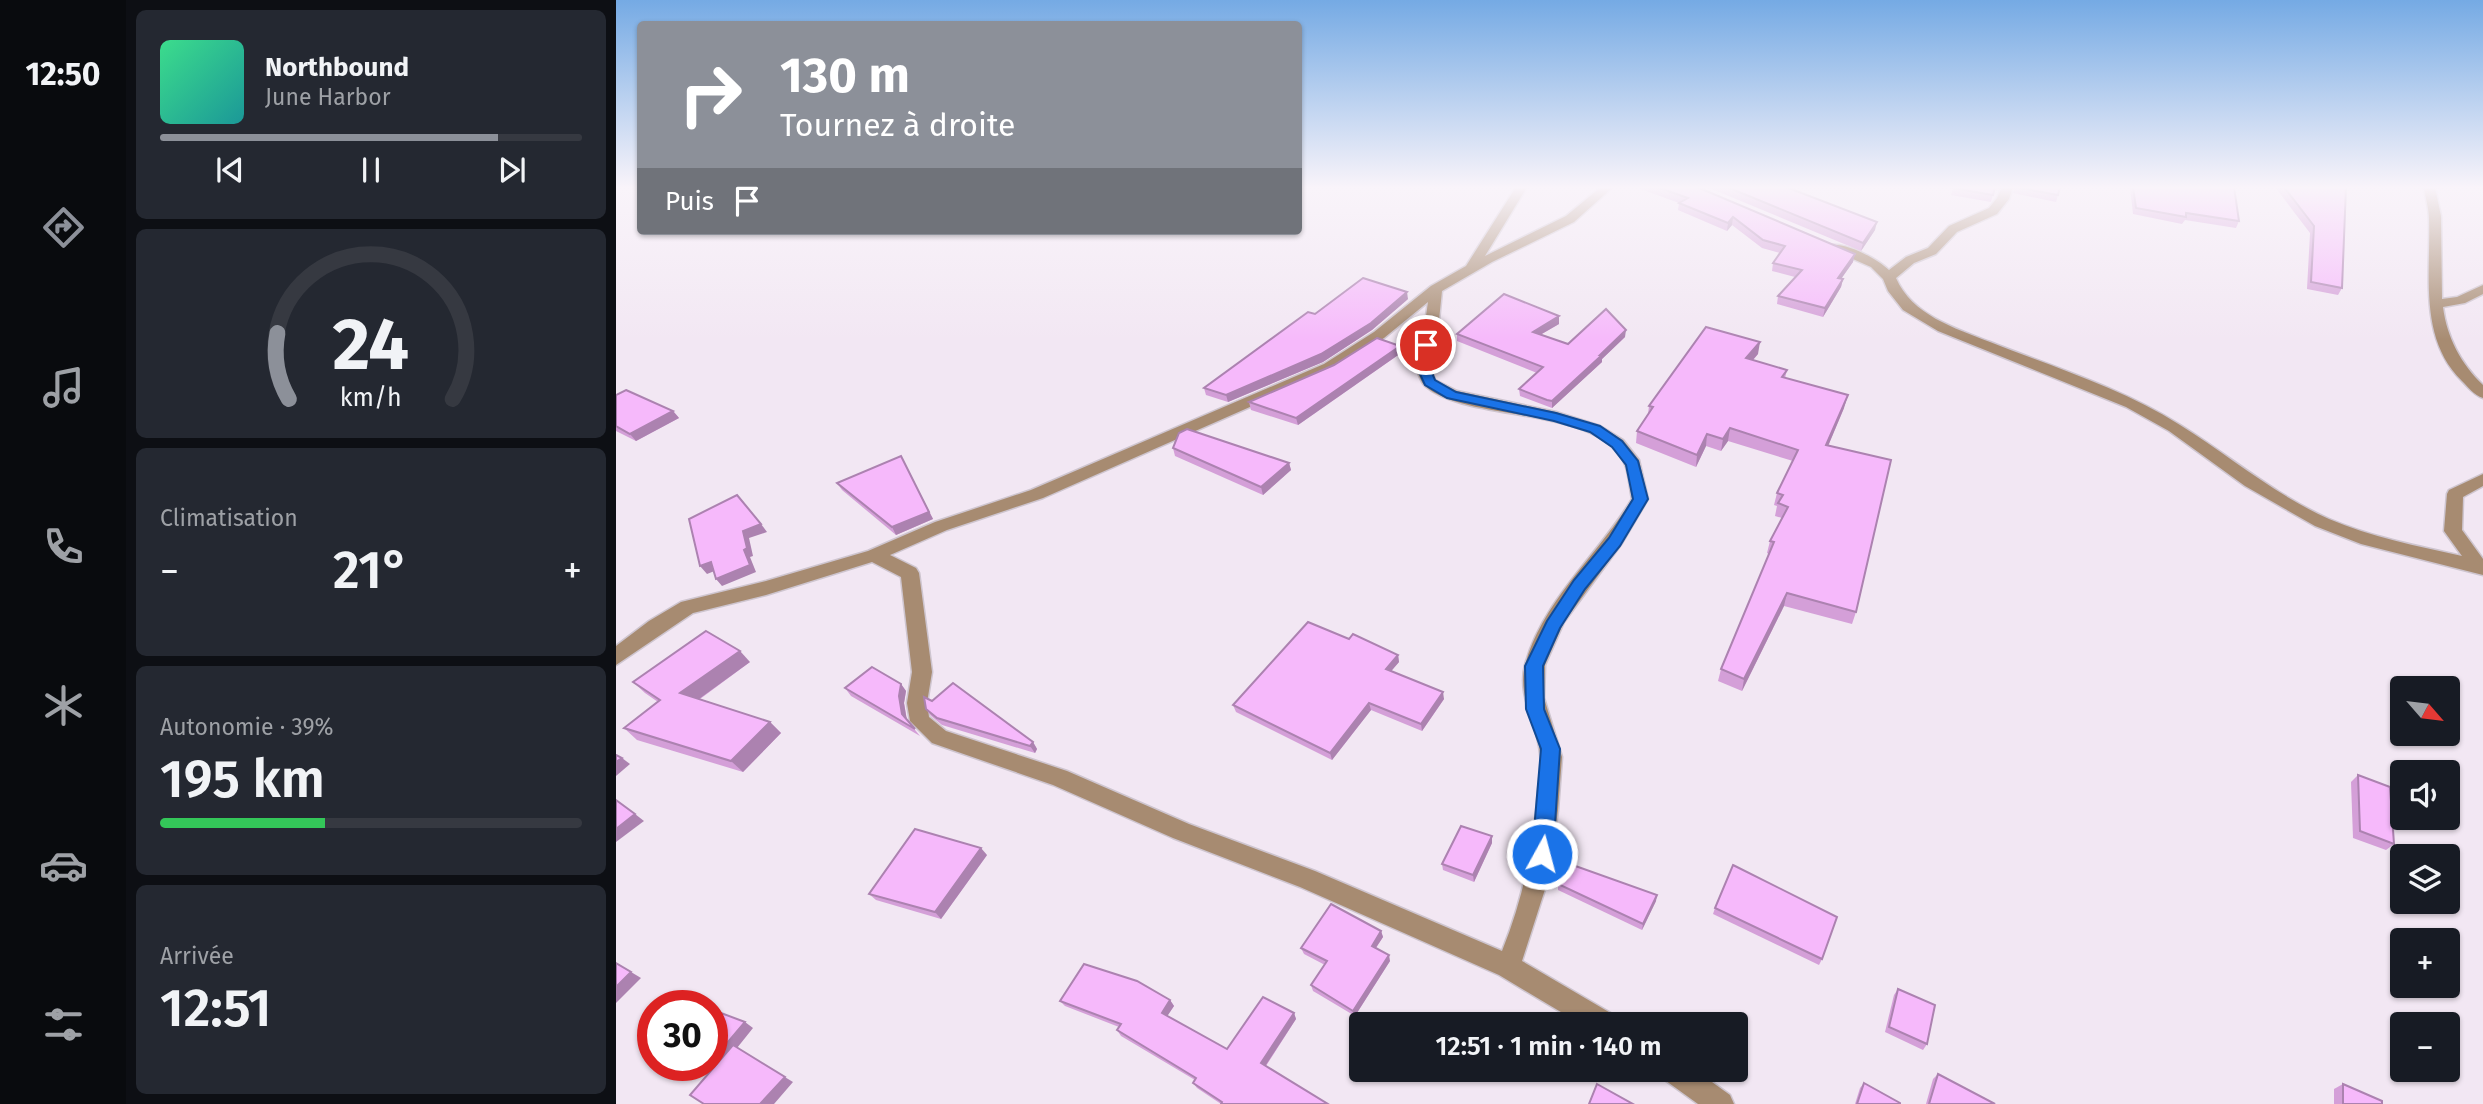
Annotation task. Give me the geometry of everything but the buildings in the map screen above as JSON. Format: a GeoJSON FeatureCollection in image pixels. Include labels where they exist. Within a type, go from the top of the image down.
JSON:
{"type":"FeatureCollection","features":[{"type":"Feature","properties":{"kind":"street"},"geometry":{"type":"LineString","coordinates":[[1471,269],[1490,239]]}},
{"type":"Feature","properties":{"kind":"street"},"geometry":{"type":"LineString","coordinates":[[616,657],[656,626],[688,607],[766,589],[874,555],[941,526],[1037,494],[1329,367],[1379,335],[1436,289],[1531,239]]}},
{"type":"Feature","properties":{"kind":"street"},"geometry":{"type":"LineString","coordinates":[[1889,277],[1910,260],[1932,251],[1944,239]]}},
{"type":"Feature","properties":{"kind":"street"},"geometry":{"type":"LineString","coordinates":[[2435,239],[2439,328],[2460,371],[2483,393]]}},
{"type":"Feature","properties":{"kind":"street"},"geometry":{"type":"LineString","coordinates":[[1817,240],[1875,264],[1889,277],[1895,291],[1908,307],[1943,328],[2131,404],[2174,428],[2251,482],[2321,522],[2361,538],[2481,570]]}},
{"type":"Feature","properties":{"kind":"street"},"geometry":{"type":"LineString","coordinates":[[1436,289],[1431,330],[1420,361],[1429,382],[1452,395],[1556,417],[1595,429],[1617,444],[1633,464],[1640,499],[1614,542],[1580,584],[1553,626],[1534,666],[1535,709],[1551,749],[1548,813],[1540,875],[1528,919],[1508,966]]}},
{"type":"Feature","properties":{"kind":"street"},"geometry":{"type":"LineString","coordinates":[[2436,304],[2460,300],[2483,289]]}},
{"type":"Feature","properties":{"kind":"street"},"geometry":{"type":"LineString","coordinates":[[2481,570],[2453,531],[2455,494],[2483,479]]}},
{"type":"Feature","properties":{"kind":"street"},"geometry":{"type":"LineString","coordinates":[[874,555],[910,573],[922,672],[917,703],[920,720],[939,737],[1059,778],[1181,831],[1307,879],[1508,966],[1585,1012]]}},
{"type":"Feature","properties":{"kind":"street"},"geometry":{"type":"LineString","coordinates":[[1690,1082],[1721,1104]]}},
{"type":"Feature","properties":{"kind":"route"},"geometry":{"type":"LineString","coordinates":[[1426,345],[1420,361],[1429,382],[1452,395],[1556,417],[1595,429],[1617,444],[1633,464],[1640,499],[1614,542],[1580,584],[1553,626],[1534,666],[1535,709],[1551,749],[1548,813],[1542,854]]}}]}
